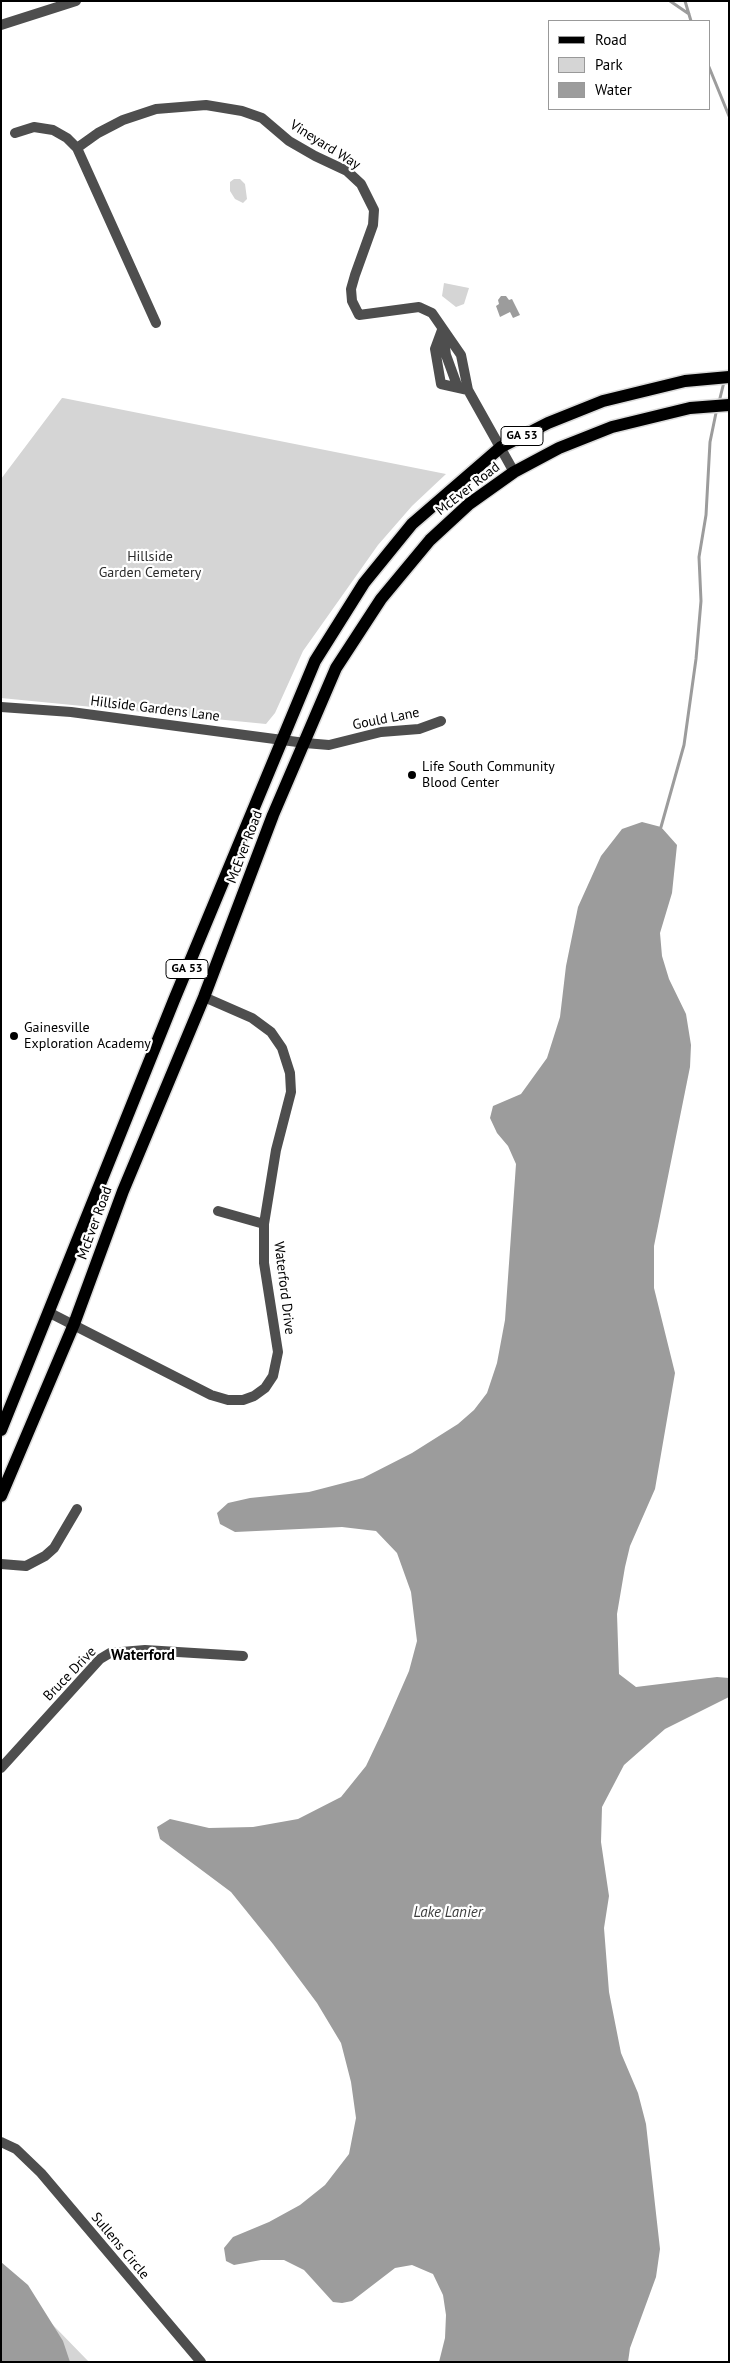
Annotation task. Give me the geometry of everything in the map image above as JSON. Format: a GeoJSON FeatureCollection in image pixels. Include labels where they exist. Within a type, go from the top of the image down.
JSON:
{"type":"FeatureCollection","features":[{"type":"Feature","properties":{"kind":"main road","name":"McEver Road"},"geometry":{"type":"LineString","coordinates":[[1,1430],[174,1000],[316,661],[364,583],[412,524],[501,447],[548,423],[603,400],[685,380],[729,377]]}},
{"type":"Feature","properties":{"kind":"main road","name":"McEver Road"},"geometry":{"type":"LineString","coordinates":[[1,1496],[74,1324],[123,1191],[204,997],[273,815],[336,668],[391,585],[430,540],[469,504],[514,472],[559,448],[612,427],[690,408],[729,405]]}},
{"type":"Feature","properties":{"kind":"street"},"geometry":{"type":"LineString","coordinates":[[1,25],[76,1]]}},
{"type":"Feature","properties":{"kind":"street","name":"Vineyard Way"},"geometry":{"type":"LineString","coordinates":[[77,148],[98,133],[123,120],[156,110],[206,105],[242,111],[262,118],[289,141],[346,171],[361,184],[374,210],[373,225],[351,289],[352,301],[360,315],[419,307],[432,313],[442,330]]}},
{"type":"Feature","properties":{"kind":"street"},"geometry":{"type":"LineString","coordinates":[[15,133],[34,127],[53,130],[67,138],[77,148],[156,323]]}},
{"type":"Feature","properties":{"kind":"street"},"geometry":{"type":"LineString","coordinates":[[442,330],[435,349],[440,384],[463,389]]}},
{"type":"Feature","properties":{"kind":"street"},"geometry":{"type":"LineString","coordinates":[[442,330],[446,355],[463,389],[501,447],[514,472]]}},
{"type":"Feature","properties":{"kind":"street","name":"Hillside Gardens Lane"},"geometry":{"type":"LineString","coordinates":[[1,707],[72,712],[305,743]]}},
{"type":"Feature","properties":{"kind":"street","name":"Gould Lane"},"geometry":{"type":"LineString","coordinates":[[305,743],[330,745],[381,732],[419,729],[442,721]]}},
{"type":"Feature","properties":{"kind":"street","name":"Waterford Drive"},"geometry":{"type":"LineString","coordinates":[[48,1312],[211,1396],[228,1400],[243,1400],[254,1396],[265,1388],[273,1376],[278,1352],[264,1263],[264,1224],[276,1150],[291,1092],[290,1073],[282,1048],[271,1032],[252,1018],[204,997]]}},
{"type":"Feature","properties":{"kind":"street"},"geometry":{"type":"LineString","coordinates":[[218,1212],[264,1224]]}},
{"type":"Feature","properties":{"kind":"street"},"geometry":{"type":"LineString","coordinates":[[1,1564],[26,1566],[45,1556],[54,1548],[77,1509]]}},
{"type":"Feature","properties":{"kind":"street","name":"Bruce Drive"},"geometry":{"type":"LineString","coordinates":[[1,1768],[100,1659],[110,1653],[145,1650],[243,1656]]}},
{"type":"Feature","properties":{"kind":"street","name":"Sullens Circle"},"geometry":{"type":"LineString","coordinates":[[1,2142],[16,2149],[41,2173],[201,2362]]}},
{"type":"Feature","properties":{"kind":"green space"},"geometry":{"type":"Polygon","coordinates":[[[234,179],[240,179],[245,184],[247,199],[243,203],[235,199],[230,191],[230,182],[234,179]]]}},
{"type":"Feature","properties":{"kind":"green space"},"geometry":{"type":"Polygon","coordinates":[[[444,283],[469,288],[464,304],[456,307],[442,296],[444,283]]]}},
{"type":"Feature","properties":{"kind":"green space","name":"Hillside Garden Cemetery"},"geometry":{"type":"Polygon","coordinates":[[[62,398],[446,474],[412,506],[378,545],[303,651],[275,713],[266,724],[1,698],[1,479],[62,398]]]}},
{"type":"Feature","properties":{"kind":"green space"},"geometry":{"type":"Polygon","coordinates":[[[17,2288],[89,2362],[59,2362],[17,2288]]]}},
{"type":"Feature","properties":{"kind":"water"},"geometry":{"type":"Polygon","coordinates":[[[501,296],[506,296],[509,300],[512,299],[520,315],[513,318],[510,312],[500,317],[496,306],[499,304],[498,300],[501,296]]]}},
{"type":"Feature","properties":{"kind":"water","name":"Lake Lanier"},"geometry":{"type":"Polygon","coordinates":[[[642,822],[661,827],[677,845],[672,893],[660,933],[662,956],[669,979],[686,1014],[691,1045],[690,1067],[654,1246],[654,1288],[675,1373],[655,1489],[630,1546],[625,1567],[617,1614],[619,1674],[636,1687],[717,1677],[729,1678],[729,1697],[665,1729],[624,1765],[602,1807],[601,1842],[609,1896],[604,1928],[609,1992],[621,2053],[638,2093],[646,2124],[660,2249],[656,2277],[630,2348],[628,2362],[439,2362],[445,2338],[446,2315],[443,2295],[433,2274],[412,2265],[395,2268],[352,2301],[342,2303],[333,2302],[304,2270],[284,2260],[261,2260],[234,2265],[226,2261],[224,2248],[233,2237],[269,2222],[300,2205],[325,2185],[349,2154],[356,2118],[351,2082],[341,2043],[317,2003],[273,1944],[231,1892],[160,1839],[157,1827],[170,1819],[209,1828],[253,1827],[298,1819],[341,1797],[366,1766],[409,1671],[417,1641],[411,1592],[397,1553],[376,1531],[342,1527],[235,1532],[220,1524],[217,1513],[228,1503],[250,1498],[309,1492],[363,1478],[412,1453],[458,1424],[474,1410],[487,1393],[497,1363],[505,1320],[516,1164],[508,1146],[497,1133],[490,1118],[493,1106],[521,1094],[547,1058],[560,1017],[566,966],[578,907],[601,856],[622,829],[642,822]]]}},
{"type":"Feature","properties":{"kind":"water"},"geometry":{"type":"Polygon","coordinates":[[[1,2262],[28,2285],[63,2341],[70,2362],[1,2362],[1,2262]]]}},
{"type":"Feature","properties":{"kind":"waterway"},"geometry":{"type":"LineString","coordinates":[[670,1],[689,14]]}},
{"type":"Feature","properties":{"kind":"waterway"},"geometry":{"type":"LineString","coordinates":[[685,1],[691,20]]}},
{"type":"Feature","properties":{"kind":"waterway"},"geometry":{"type":"LineString","coordinates":[[710,69],[729,116]]}},
{"type":"Feature","properties":{"kind":"waterway"},"geometry":{"type":"LineString","coordinates":[[719,402],[724,382]]}},
{"type":"Feature","properties":{"kind":"waterway"},"geometry":{"type":"LineString","coordinates":[[661,827],[684,745],[696,659],[701,601],[699,557],[706,515],[710,442],[717,408]]}},
{"type":"Feature","properties":{"kind":"place","name":"Life South Community Blood Center"},"geometry":{"type":"Point","coordinates":[412,775]}},
{"type":"Feature","properties":{"kind":"place","name":"Gainesville Exploration Academy"},"geometry":{"type":"Point","coordinates":[14,1036]}},
{"type":"Feature","properties":{"kind":"district","name":"Waterford"},"geometry":{"type":"Point","coordinates":[143,1656]}}]}
